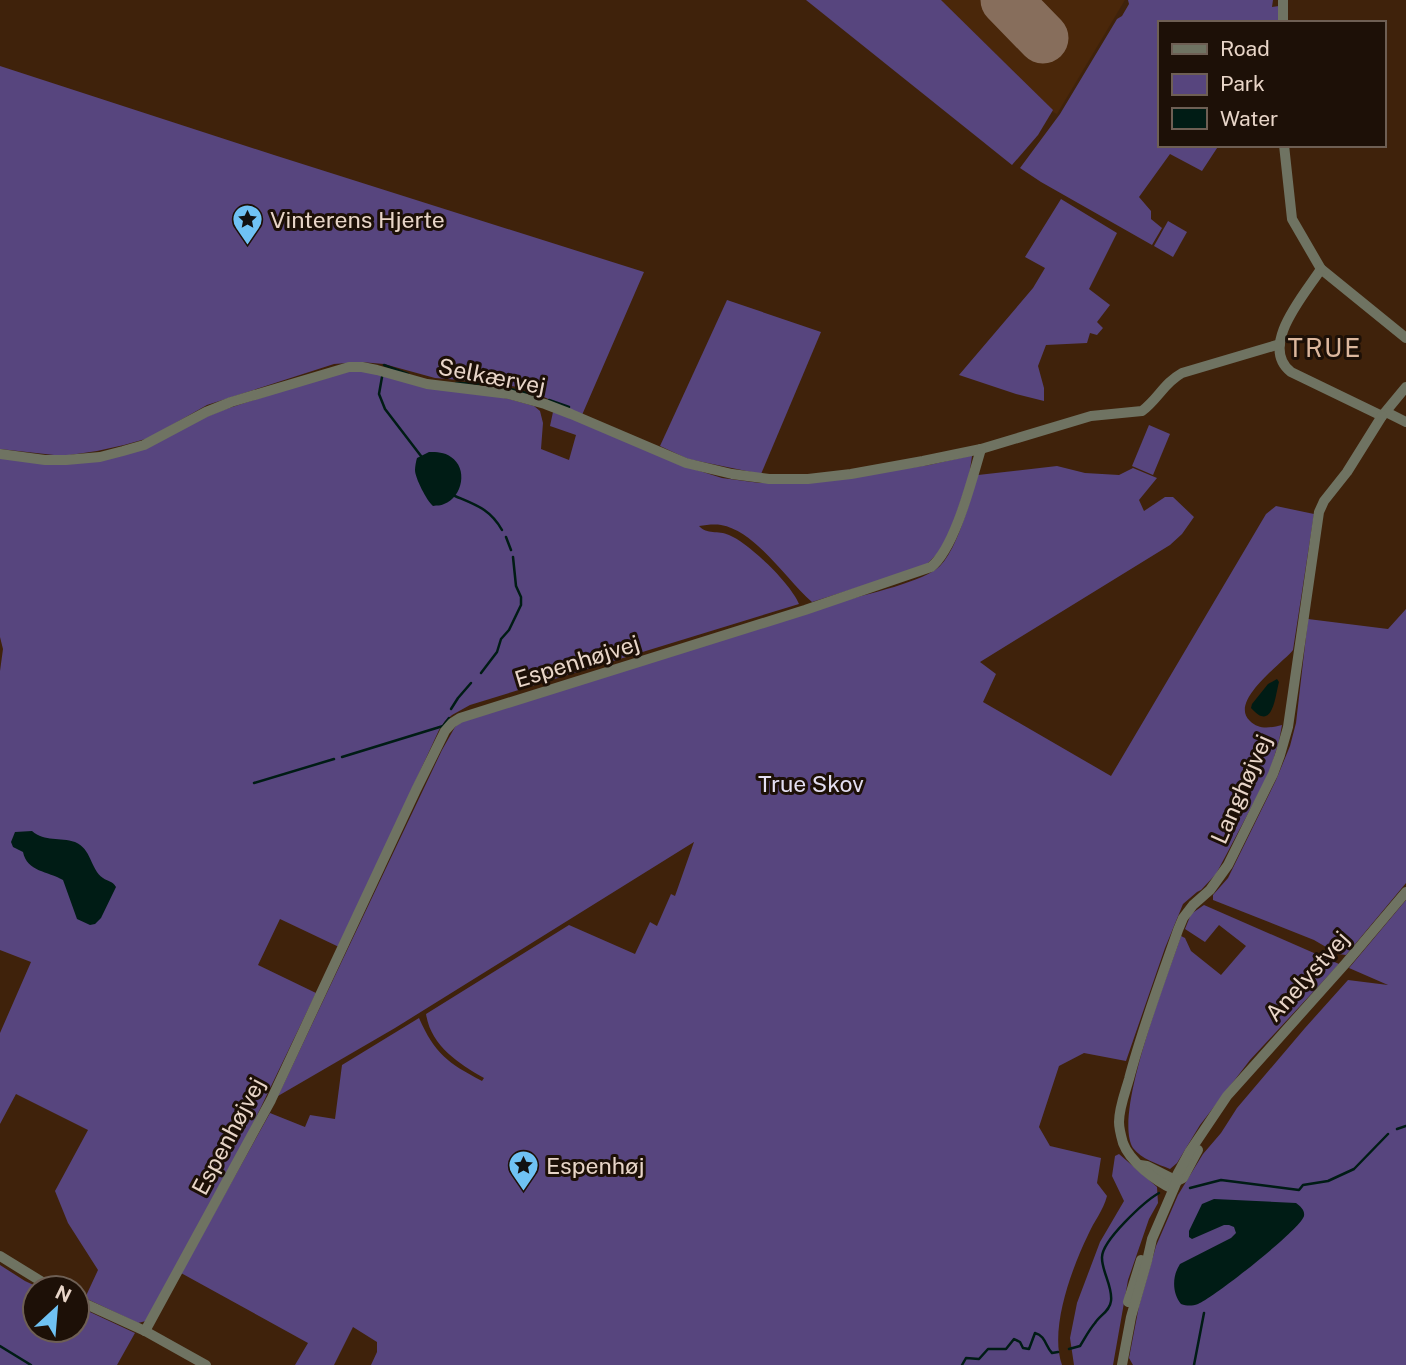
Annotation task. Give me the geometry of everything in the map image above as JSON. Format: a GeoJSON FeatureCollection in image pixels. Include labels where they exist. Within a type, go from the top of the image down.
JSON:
{"type":"FeatureCollection","features":[{"type":"Feature","properties":{"kind":"street"},"geometry":{"type":"LineString","coordinates":[[1283,0],[1283,21]]}},
{"type":"Feature","properties":{"kind":"street"},"geometry":{"type":"LineString","coordinates":[[1284,147],[1292,219],[1321,269],[1406,338]]}},
{"type":"Feature","properties":{"kind":"street"},"geometry":{"type":"LineString","coordinates":[[1321,269],[1280,337],[1280,358],[1284,366],[1291,372],[1406,422]]}},
{"type":"Feature","properties":{"kind":"street"},"geometry":{"type":"LineString","coordinates":[[981,449],[1091,416],[1142,411],[1165,385],[1182,373],[1280,344]]}},
{"type":"Feature","properties":{"kind":"street","name":"Selkærvej"},"geometry":{"type":"LineString","coordinates":[[0,454],[55,460],[100,457],[144,445],[206,412],[231,402],[349,367],[391,373],[427,384],[499,392],[545,404],[686,463],[769,479],[830,477],[981,449]]}},
{"type":"Feature","properties":{"kind":"street","name":"Langhøjvej"},"geometry":{"type":"LineString","coordinates":[[1175,1185],[1147,1166],[1140,1165],[1125,1147],[1119,1122],[1135,1054],[1183,918],[1210,890],[1228,865],[1280,755],[1288,727],[1319,512],[1384,414],[1406,387]]}},
{"type":"Feature","properties":{"kind":"street","name":"Espenhøjvej"},"geometry":{"type":"LineString","coordinates":[[145,1331],[271,1100],[416,790],[452,723],[460,718],[805,610],[931,567],[942,557],[951,539],[981,449]]}},
{"type":"Feature","properties":{"kind":"street","name":"Anelystvej"},"geometry":{"type":"LineString","coordinates":[[1122,1365],[1131,1317],[1152,1239],[1177,1175],[1190,1151],[1227,1096],[1406,892]]}},
{"type":"Feature","properties":{"kind":"street","name":"Anelystvej"},"geometry":{"type":"LineString","coordinates":[[1115,1365],[1134,1282],[1147,1241],[1152,1239]]}},
{"type":"Feature","properties":{"kind":"street"},"geometry":{"type":"LineString","coordinates":[[0,1256],[29,1274]]}},
{"type":"Feature","properties":{"kind":"street"},"geometry":{"type":"LineString","coordinates":[[91,1306],[145,1331],[206,1365]]}},
{"type":"Feature","properties":{"kind":"shaded area"},"geometry":{"type":"Polygon","coordinates":[[[938,0],[1125,0],[1057,114],[938,0]]]}},
{"type":"Feature","properties":{"kind":"green space"},"geometry":{"type":"Polygon","coordinates":[[[806,0],[941,0],[1053,110],[1038,135],[1012,165],[806,0]]]}},
{"type":"Feature","properties":{"kind":"green space"},"geometry":{"type":"Polygon","coordinates":[[[1128,0],[1273,0],[1272,7],[1279,6],[1279,21],[1158,21],[1158,147],[1218,147],[1202,171],[1170,154],[1139,197],[1151,211],[1151,219],[1162,228],[1152,245],[1020,168],[1060,114],[1117,19],[1129,4],[1128,0]]]}},
{"type":"Feature","properties":{"kind":"green space"},"geometry":{"type":"Polygon","coordinates":[[[0,66],[644,272],[582,415],[525,388],[435,378],[384,364],[361,362],[334,364],[207,405],[149,438],[124,445],[63,456],[0,449],[0,66]]]}},
{"type":"Feature","properties":{"kind":"green space"},"geometry":{"type":"Polygon","coordinates":[[[1061,199],[1117,233],[1089,289],[1110,305],[1097,322],[1103,328],[1097,335],[1090,333],[1087,343],[1046,345],[1038,366],[1044,388],[1044,401],[959,375],[1033,288],[1045,268],[1025,257],[1061,199]]]}},
{"type":"Feature","properties":{"kind":"green space"},"geometry":{"type":"Polygon","coordinates":[[[1168,221],[1187,232],[1173,257],[1154,246],[1168,221]]]}},
{"type":"Feature","properties":{"kind":"green space"},"geometry":{"type":"Polygon","coordinates":[[[727,300],[821,332],[761,474],[688,459],[660,446],[727,300]]]}},
{"type":"Feature","properties":{"kind":"green space"},"geometry":{"type":"Polygon","coordinates":[[[368,372],[534,406],[540,411],[543,423],[541,449],[569,460],[576,435],[550,426],[553,412],[687,467],[722,478],[760,483],[806,483],[972,456],[969,476],[946,545],[925,566],[812,602],[746,536],[721,525],[699,526],[729,535],[747,546],[779,575],[799,604],[470,705],[445,721],[339,947],[280,919],[258,965],[316,993],[248,1134],[146,1321],[138,1323],[91,1301],[91,1285],[98,1270],[68,1223],[55,1191],[88,1130],[16,1094],[0,1124],[0,1033],[31,962],[0,950],[0,671],[3,649],[0,637],[0,457],[104,459],[223,410],[337,373],[368,372]]]}},
{"type":"Feature","properties":{"kind":"green space"},"geometry":{"type":"Polygon","coordinates":[[[1149,425],[1170,434],[1153,475],[1132,466],[1149,425]]]}},
{"type":"Feature","properties":{"kind":"green space","name":"True Skov"},"geometry":{"type":"Polygon","coordinates":[[[1057,466],[1085,473],[1119,475],[1133,468],[1157,478],[1139,500],[1144,511],[1165,497],[1173,497],[1194,517],[1170,545],[980,662],[996,674],[983,702],[1111,776],[1266,514],[1276,506],[1314,514],[1293,650],[1251,693],[1246,703],[1245,713],[1253,724],[1265,728],[1282,725],[1269,774],[1216,874],[1183,904],[1126,1061],[1084,1053],[1059,1066],[1039,1127],[1050,1146],[1101,1158],[1097,1183],[1107,1196],[1082,1249],[1064,1299],[1058,1334],[1062,1365],[371,1365],[377,1352],[377,1342],[353,1327],[334,1365],[295,1365],[308,1343],[181,1273],[270,1113],[305,1127],[310,1115],[335,1119],[342,1065],[419,1018],[444,1056],[482,1081],[484,1078],[456,1060],[440,1044],[426,1014],[569,925],[635,954],[650,922],[657,926],[671,894],[675,896],[694,842],[395,1028],[278,1096],[455,727],[462,721],[922,577],[940,566],[953,547],[978,475],[1057,466]]]}},
{"type":"Feature","properties":{"kind":"green space"},"geometry":{"type":"Polygon","coordinates":[[[1406,609],[1406,883],[1346,955],[1338,954],[1314,940],[1213,900],[1213,895],[1228,878],[1290,746],[1296,723],[1308,619],[1388,629],[1406,609]]]}},
{"type":"Feature","properties":{"kind":"green space"},"geometry":{"type":"Polygon","coordinates":[[[1406,900],[1406,1365],[1133,1365],[1129,1358],[1139,1306],[1156,1246],[1178,1195],[1203,1154],[1237,1108],[1348,980],[1388,985],[1349,968],[1406,900]]]}},
{"type":"Feature","properties":{"kind":"green space"},"geometry":{"type":"Polygon","coordinates":[[[1204,905],[1339,964],[1250,1060],[1170,1169],[1145,1158],[1133,1148],[1128,1131],[1130,1106],[1144,1044],[1181,936],[1185,938],[1191,951],[1221,975],[1246,946],[1219,925],[1205,942],[1185,929],[1191,914],[1204,905]]]}},
{"type":"Feature","properties":{"kind":"green space"},"geometry":{"type":"Polygon","coordinates":[[[1119,1154],[1157,1187],[1158,1203],[1149,1219],[1128,1280],[1113,1365],[1074,1365],[1070,1338],[1077,1303],[1100,1242],[1124,1201],[1112,1176],[1115,1156],[1119,1154]]]}},
{"type":"Feature","properties":{"kind":"green space"},"geometry":{"type":"Polygon","coordinates":[[[0,1265],[21,1278],[21,1344],[91,1344],[91,1313],[135,1333],[117,1365],[0,1365],[0,1265]]]}},
{"type":"Feature","properties":{"kind":"water"},"geometry":{"type":"Polygon","coordinates":[[[429,452],[448,455],[460,468],[459,489],[456,495],[442,505],[433,506],[416,474],[417,458],[429,452]]]}},
{"type":"Feature","properties":{"kind":"water"},"geometry":{"type":"Polygon","coordinates":[[[1277,679],[1279,682],[1272,710],[1264,716],[1258,715],[1251,708],[1252,704],[1268,684],[1277,679]]]}},
{"type":"Feature","properties":{"kind":"water"},"geometry":{"type":"Polygon","coordinates":[[[32,831],[42,837],[81,845],[99,874],[116,887],[101,918],[95,924],[90,925],[77,919],[63,880],[33,867],[25,859],[23,852],[13,847],[11,842],[15,832],[32,831]]]}},
{"type":"Feature","properties":{"kind":"water"},"geometry":{"type":"Polygon","coordinates":[[[1214,1199],[1296,1203],[1303,1210],[1304,1216],[1256,1263],[1220,1290],[1198,1304],[1181,1304],[1174,1284],[1180,1264],[1236,1233],[1234,1227],[1224,1225],[1192,1239],[1189,1237],[1189,1231],[1202,1204],[1214,1199]]]}},
{"type":"Feature","properties":{"kind":"waterway"},"geometry":{"type":"LineString","coordinates":[[384,365],[408,374]]}},
{"type":"Feature","properties":{"kind":"waterway"},"geometry":{"type":"LineString","coordinates":[[382,377],[379,394],[385,409],[421,456]]}},
{"type":"Feature","properties":{"kind":"waterway"},"geometry":{"type":"LineString","coordinates":[[456,383],[492,384],[538,396]]}},
{"type":"Feature","properties":{"kind":"waterway"},"geometry":{"type":"LineString","coordinates":[[549,400],[569,407]]}},
{"type":"Feature","properties":{"kind":"waterway"},"geometry":{"type":"LineString","coordinates":[[455,496],[487,512],[502,530]]}},
{"type":"Feature","properties":{"kind":"waterway"},"geometry":{"type":"LineString","coordinates":[[506,537],[511,550]]}},
{"type":"Feature","properties":{"kind":"waterway"},"geometry":{"type":"LineString","coordinates":[[481,673],[497,652],[501,639],[509,630],[521,605],[513,557]]}},
{"type":"Feature","properties":{"kind":"waterway"},"geometry":{"type":"LineString","coordinates":[[451,709],[471,683]]}},
{"type":"Feature","properties":{"kind":"waterway"},"geometry":{"type":"LineString","coordinates":[[342,757],[443,726],[449,718]]}},
{"type":"Feature","properties":{"kind":"waterway"},"geometry":{"type":"LineString","coordinates":[[254,783],[334,759]]}},
{"type":"Feature","properties":{"kind":"waterway"},"geometry":{"type":"LineString","coordinates":[[1397,1129],[1406,1126]]}},
{"type":"Feature","properties":{"kind":"waterway"},"geometry":{"type":"LineString","coordinates":[[1190,1188],[1221,1180],[1299,1190],[1303,1185],[1328,1181],[1354,1169],[1388,1134]]}},
{"type":"Feature","properties":{"kind":"waterway"},"geometry":{"type":"LineString","coordinates":[[1069,1349],[1080,1346],[1110,1304],[1110,1290],[1102,1258],[1109,1242],[1144,1204],[1159,1193]]}},
{"type":"Feature","properties":{"kind":"waterway"},"geometry":{"type":"LineString","coordinates":[[1194,1365],[1204,1313]]}},
{"type":"Feature","properties":{"kind":"waterway"},"geometry":{"type":"LineString","coordinates":[[962,1365],[966,1358],[979,1359],[988,1349],[1006,1349],[1014,1339],[1020,1342],[1023,1348],[1029,1349],[1035,1333],[1039,1334],[1052,1353],[1058,1352]]}},
{"type":"Feature","properties":{"kind":"waterway"},"geometry":{"type":"LineString","coordinates":[[0,1346],[31,1365]]}},
{"type":"Feature","properties":{"kind":"runway"},"geometry":{"type":"LineString","coordinates":[[1006,0],[1043,38]]}},
{"type":"Feature","properties":{"kind":"place","name":"Vinterens Hjerte"},"geometry":{"type":"Point","coordinates":[247,246]}},
{"type":"Feature","properties":{"kind":"place","name":"Espenhøj"},"geometry":{"type":"Point","coordinates":[523,1192]}},
{"type":"Feature","properties":{"kind":"district","name":"TRUE"},"geometry":{"type":"Point","coordinates":[1325,347]}}]}
